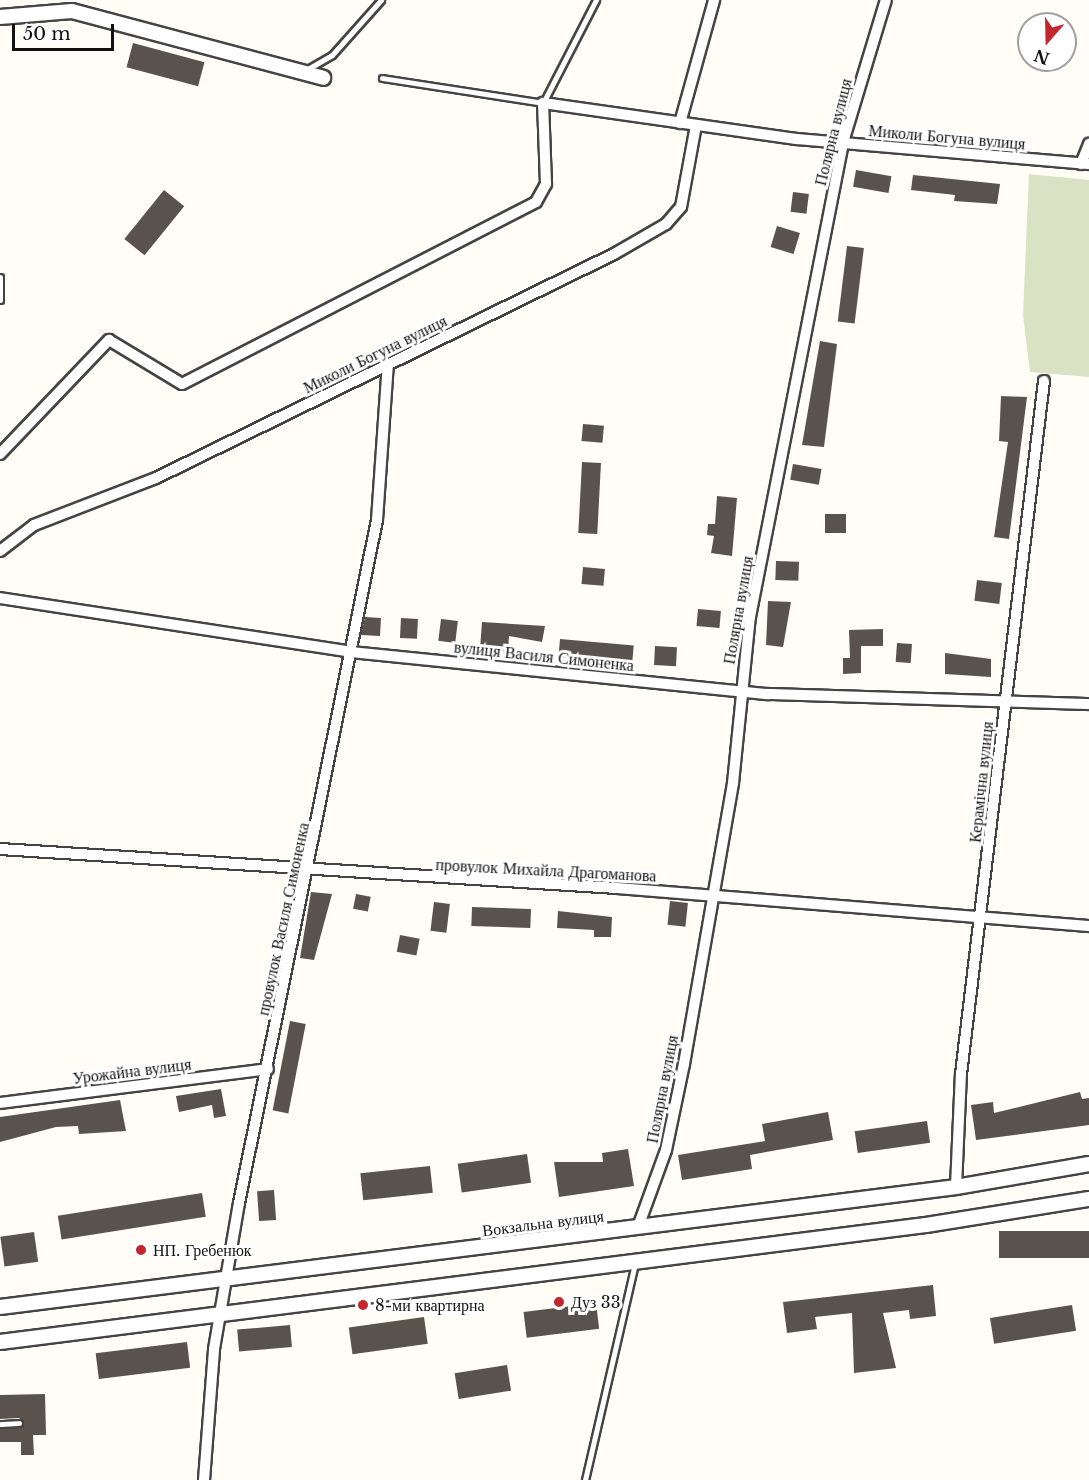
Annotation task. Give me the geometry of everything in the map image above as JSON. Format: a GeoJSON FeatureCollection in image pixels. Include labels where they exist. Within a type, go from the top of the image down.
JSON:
{"type":"FeatureCollection","features":[{"type":"Feature","properties":{"kind":"street"},"geometry":{"type":"LineString","coordinates":[[680,123],[714,0]]}},
{"type":"Feature","properties":{"kind":"street","name":"Полярна вулиця"},"geometry":{"type":"LineString","coordinates":[[638,1227],[671,1133],[733,783],[740,691],[843,142],[886,0]]}},
{"type":"Feature","properties":{"kind":"street"},"geometry":{"type":"LineString","coordinates":[[0,17],[73,6],[323,78]]}},
{"type":"Feature","properties":{"kind":"street"},"geometry":{"type":"LineString","coordinates":[[0,454],[109,340],[182,384],[536,202],[546,184],[543,103]]}},
{"type":"Feature","properties":{"kind":"street","name":"Миколи Богуна вулиця"},"geometry":{"type":"LineString","coordinates":[[543,103],[680,123],[843,142],[1085,164]]}},
{"type":"Feature","properties":{"kind":"street","name":"Миколи Богуна вулиця"},"geometry":{"type":"LineString","coordinates":[[0,551],[34,525],[156,478],[666,224],[681,207],[696,125]]}},
{"type":"Feature","properties":{"kind":"street"},"geometry":{"type":"LineString","coordinates":[[1085,164],[1089,144]]}},
{"type":"Feature","properties":{"kind":"street","name":"провулок Василя Симоненка"},"geometry":{"type":"LineString","coordinates":[[204,1480],[221,1314],[230,1280],[239,1203],[268,1069],[377,520],[388,364]]}},
{"type":"Feature","properties":{"kind":"street","name":"Керамічна вулиця"},"geometry":{"type":"LineString","coordinates":[[956,1186],[961,1074],[1044,381]]}},
{"type":"Feature","properties":{"kind":"street","name":"вулиця Василя Симоненка"},"geometry":{"type":"LineString","coordinates":[[0,598],[351,652],[740,691],[1006,698],[1089,704]]}},
{"type":"Feature","properties":{"kind":"street","name":"провулок Михайла Драгоманова"},"geometry":{"type":"LineString","coordinates":[[0,849],[714,897],[980,920],[1089,926]]}},
{"type":"Feature","properties":{"kind":"street","name":"Урожайна вулиця"},"geometry":{"type":"LineString","coordinates":[[0,1103],[268,1069]]}},
{"type":"Feature","properties":{"kind":"street","name":"Вокзальна вулиця"},"geometry":{"type":"LineString","coordinates":[[0,1307],[230,1280],[956,1186],[1089,1164]]}},
{"type":"Feature","properties":{"kind":"street"},"geometry":{"type":"LineString","coordinates":[[0,1342],[635,1263],[1089,1199]]}},
{"type":"Feature","properties":{"kind":"lane"},"geometry":{"type":"LineString","coordinates":[[303,71],[332,55],[381,0]]}},
{"type":"Feature","properties":{"kind":"lane"},"geometry":{"type":"LineString","coordinates":[[382,78],[543,103],[596,0]]}},
{"type":"Feature","properties":{"kind":"lane"},"geometry":{"type":"LineString","coordinates":[[0,277],[0,300]]}},
{"type":"Feature","properties":{"kind":"lane"},"geometry":{"type":"LineString","coordinates":[[585,1480],[635,1263]]}},
{"type":"Feature","properties":{"kind":"lane"},"geometry":{"type":"LineString","coordinates":[[0,1424],[19,1423]]}},
{"type":"Feature","properties":{"kind":"green space"},"geometry":{"type":"Polygon","coordinates":[[[1029,174],[1089,180],[1089,377],[1030,372],[1023,315],[1029,174]]]}},
{"type":"Feature","properties":{"kind":"building"},"geometry":{"type":"Polygon","coordinates":[[[133,43],[204,62],[198,86],[127,67],[133,43]]]}},
{"type":"Feature","properties":{"kind":"building"},"geometry":{"type":"Polygon","coordinates":[[[856,170],[891,176],[889,193],[853,187],[856,170]]]}},
{"type":"Feature","properties":{"kind":"building"},"geometry":{"type":"Polygon","coordinates":[[[913,175],[1000,184],[997,204],[954,201],[955,195],[911,190],[913,175]]]}},
{"type":"Feature","properties":{"kind":"building"},"geometry":{"type":"Polygon","coordinates":[[[164,190],[184,206],[145,255],[124,239],[164,190]]]}},
{"type":"Feature","properties":{"kind":"building"},"geometry":{"type":"Polygon","coordinates":[[[793,192],[809,194],[806,214],[791,212],[793,192]]]}},
{"type":"Feature","properties":{"kind":"building"},"geometry":{"type":"Polygon","coordinates":[[[777,226],[800,233],[794,254],[771,247],[777,226]]]}},
{"type":"Feature","properties":{"kind":"building"},"geometry":{"type":"Polygon","coordinates":[[[847,246],[864,248],[855,324],[838,321],[847,246]]]}},
{"type":"Feature","properties":{"kind":"building"},"geometry":{"type":"Polygon","coordinates":[[[820,341],[837,344],[824,447],[802,445],[820,341]]]}},
{"type":"Feature","properties":{"kind":"building"},"geometry":{"type":"Polygon","coordinates":[[[1001,396],[1027,397],[1009,539],[994,537],[1008,442],[999,441],[1001,396]]]}},
{"type":"Feature","properties":{"kind":"building"},"geometry":{"type":"Polygon","coordinates":[[[583,424],[604,426],[602,443],[582,441],[583,424]]]}},
{"type":"Feature","properties":{"kind":"building"},"geometry":{"type":"Polygon","coordinates":[[[582,462],[601,463],[597,534],[578,533],[582,462]]]}},
{"type":"Feature","properties":{"kind":"building"},"geometry":{"type":"Polygon","coordinates":[[[793,464],[822,469],[819,485],[790,480],[793,464]]]}},
{"type":"Feature","properties":{"kind":"building"},"geometry":{"type":"Polygon","coordinates":[[[717,496],[737,498],[732,556],[711,553],[714,536],[707,535],[708,524],[715,524],[717,496]]]}},
{"type":"Feature","properties":{"kind":"building"},"geometry":{"type":"Polygon","coordinates":[[[825,514],[846,514],[846,533],[825,533],[825,514]]]}},
{"type":"Feature","properties":{"kind":"building"},"geometry":{"type":"Polygon","coordinates":[[[776,561],[799,562],[798,581],[775,580],[776,561]]]}},
{"type":"Feature","properties":{"kind":"building"},"geometry":{"type":"Polygon","coordinates":[[[583,567],[605,569],[603,586],[582,584],[583,567]]]}},
{"type":"Feature","properties":{"kind":"building"},"geometry":{"type":"Polygon","coordinates":[[[977,580],[1002,583],[999,604],[974,601],[977,580]]]}},
{"type":"Feature","properties":{"kind":"building"},"geometry":{"type":"Polygon","coordinates":[[[768,601],[791,602],[783,647],[766,645],[768,601]]]}},
{"type":"Feature","properties":{"kind":"building"},"geometry":{"type":"Polygon","coordinates":[[[698,609],[721,611],[719,628],[697,626],[698,609]]]}},
{"type":"Feature","properties":{"kind":"building"},"geometry":{"type":"Polygon","coordinates":[[[365,617],[381,618],[380,636],[361,635],[365,617]]]}},
{"type":"Feature","properties":{"kind":"building"},"geometry":{"type":"Polygon","coordinates":[[[401,618],[418,619],[417,639],[400,638],[401,618]]]}},
{"type":"Feature","properties":{"kind":"building"},"geometry":{"type":"Polygon","coordinates":[[[441,619],[458,621],[455,643],[438,641],[441,619]]]}},
{"type":"Feature","properties":{"kind":"building"},"geometry":{"type":"Polygon","coordinates":[[[482,622],[545,626],[542,642],[509,636],[508,652],[480,649],[482,622]]]}},
{"type":"Feature","properties":{"kind":"building"},"geometry":{"type":"Polygon","coordinates":[[[883,629],[883,646],[861,646],[861,673],[843,674],[843,658],[850,658],[849,630],[883,629]]]}},
{"type":"Feature","properties":{"kind":"building"},"geometry":{"type":"Polygon","coordinates":[[[560,639],[634,645],[632,663],[558,657],[560,639]]]}},
{"type":"Feature","properties":{"kind":"building"},"geometry":{"type":"Polygon","coordinates":[[[897,643],[912,644],[911,663],[896,662],[897,643]]]}},
{"type":"Feature","properties":{"kind":"building"},"geometry":{"type":"Polygon","coordinates":[[[655,646],[677,647],[676,666],[654,665],[655,646]]]}},
{"type":"Feature","properties":{"kind":"building"},"geometry":{"type":"Polygon","coordinates":[[[945,653],[991,659],[991,677],[945,674],[945,653]]]}},
{"type":"Feature","properties":{"kind":"building"},"geometry":{"type":"Polygon","coordinates":[[[311,892],[332,894],[314,960],[300,958],[311,892]]]}},
{"type":"Feature","properties":{"kind":"building"},"geometry":{"type":"Polygon","coordinates":[[[356,894],[371,897],[368,912],[353,909],[356,894]]]}},
{"type":"Feature","properties":{"kind":"building"},"geometry":{"type":"Polygon","coordinates":[[[670,901],[688,903],[685,927],[667,925],[670,901]]]}},
{"type":"Feature","properties":{"kind":"building"},"geometry":{"type":"Polygon","coordinates":[[[434,902],[450,904],[446,933],[430,931],[434,902]]]}},
{"type":"Feature","properties":{"kind":"building"},"geometry":{"type":"Polygon","coordinates":[[[472,907],[531,909],[530,928],[471,926],[472,907]]]}},
{"type":"Feature","properties":{"kind":"building"},"geometry":{"type":"Polygon","coordinates":[[[558,911],[612,917],[611,937],[594,937],[594,930],[557,928],[558,911]]]}},
{"type":"Feature","properties":{"kind":"building"},"geometry":{"type":"Polygon","coordinates":[[[400,935],[420,939],[416,956],[397,952],[400,935]]]}},
{"type":"Feature","properties":{"kind":"building"},"geometry":{"type":"Polygon","coordinates":[[[290,1021],[306,1024],[288,1113],[273,1110],[290,1021]]]}},
{"type":"Feature","properties":{"kind":"building"},"geometry":{"type":"Polygon","coordinates":[[[221,1089],[226,1116],[214,1118],[212,1105],[179,1112],[176,1096],[221,1089]]]}},
{"type":"Feature","properties":{"kind":"building"},"geometry":{"type":"Polygon","coordinates":[[[1080,1092],[1082,1099],[1089,1098],[1089,1125],[976,1140],[971,1105],[993,1102],[994,1113],[1080,1092]]]}},
{"type":"Feature","properties":{"kind":"building"},"geometry":{"type":"Polygon","coordinates":[[[120,1100],[126,1131],[79,1134],[78,1126],[56,1127],[0,1142],[0,1117],[120,1100]]]}},
{"type":"Feature","properties":{"kind":"building"},"geometry":{"type":"Polygon","coordinates":[[[828,1112],[833,1140],[750,1155],[752,1169],[682,1180],[678,1155],[765,1141],[762,1124],[828,1112]]]}},
{"type":"Feature","properties":{"kind":"building"},"geometry":{"type":"Polygon","coordinates":[[[927,1121],[930,1143],[858,1153],[855,1131],[927,1121]]]}},
{"type":"Feature","properties":{"kind":"building"},"geometry":{"type":"Polygon","coordinates":[[[628,1149],[634,1186],[559,1197],[554,1162],[603,1162],[602,1153],[628,1149]]]}},
{"type":"Feature","properties":{"kind":"building"},"geometry":{"type":"Polygon","coordinates":[[[527,1154],[531,1183],[462,1192],[458,1164],[527,1154]]]}},
{"type":"Feature","properties":{"kind":"building"},"geometry":{"type":"Polygon","coordinates":[[[430,1166],[433,1193],[363,1200],[360,1173],[430,1166]]]}},
{"type":"Feature","properties":{"kind":"building"},"geometry":{"type":"Polygon","coordinates":[[[274,1190],[276,1220],[259,1221],[257,1191],[274,1190]]]}},
{"type":"Feature","properties":{"kind":"building"},"geometry":{"type":"Polygon","coordinates":[[[202,1193],[206,1217],[62,1240],[58,1216],[202,1193]]]}},
{"type":"Feature","properties":{"kind":"building"},"geometry":{"type":"Polygon","coordinates":[[[999,1231],[1089,1231],[1089,1258],[999,1258],[999,1231]]]}},
{"type":"Feature","properties":{"kind":"building"},"geometry":{"type":"Polygon","coordinates":[[[34,1232],[38,1262],[5,1266],[0,1237],[34,1232]]]}},
{"type":"Feature","properties":{"kind":"building"},"geometry":{"type":"Polygon","coordinates":[[[933,1285],[936,1316],[910,1319],[909,1310],[883,1313],[896,1368],[854,1373],[852,1313],[815,1317],[817,1329],[787,1333],[783,1302],[933,1285]]]}},
{"type":"Feature","properties":{"kind":"building"},"geometry":{"type":"Polygon","coordinates":[[[596,1303],[599,1329],[527,1338],[524,1312],[596,1303]]]}},
{"type":"Feature","properties":{"kind":"building"},"geometry":{"type":"Polygon","coordinates":[[[1072,1305],[1076,1331],[994,1344],[990,1318],[1072,1305]]]}},
{"type":"Feature","properties":{"kind":"building"},"geometry":{"type":"Polygon","coordinates":[[[424,1317],[428,1344],[352,1354],[349,1328],[424,1317]]]}},
{"type":"Feature","properties":{"kind":"building"},"geometry":{"type":"Polygon","coordinates":[[[290,1325],[292,1347],[239,1352],[237,1330],[290,1325]]]}},
{"type":"Feature","properties":{"kind":"building"},"geometry":{"type":"Polygon","coordinates":[[[187,1342],[190,1368],[99,1379],[96,1353],[187,1342]]]}},
{"type":"Feature","properties":{"kind":"building"},"geometry":{"type":"Polygon","coordinates":[[[507,1365],[511,1391],[459,1399],[455,1373],[507,1365]]]}},
{"type":"Feature","properties":{"kind":"building"},"geometry":{"type":"Polygon","coordinates":[[[45,1394],[46,1435],[33,1435],[34,1455],[21,1455],[21,1442],[0,1442],[0,1429],[24,1423],[19,1418],[0,1419],[0,1395],[45,1394]]]}},
{"type":"Feature","properties":{"kind":"place","name":"НП. Гребенюк"},"geometry":{"type":"Point","coordinates":[141,1250]}},
{"type":"Feature","properties":{"kind":"place","name":"Дуз 33"},"geometry":{"type":"Point","coordinates":[559,1302]}},
{"type":"Feature","properties":{"kind":"place","name":"8-ми квартирна"},"geometry":{"type":"Point","coordinates":[363,1305]}}]}
